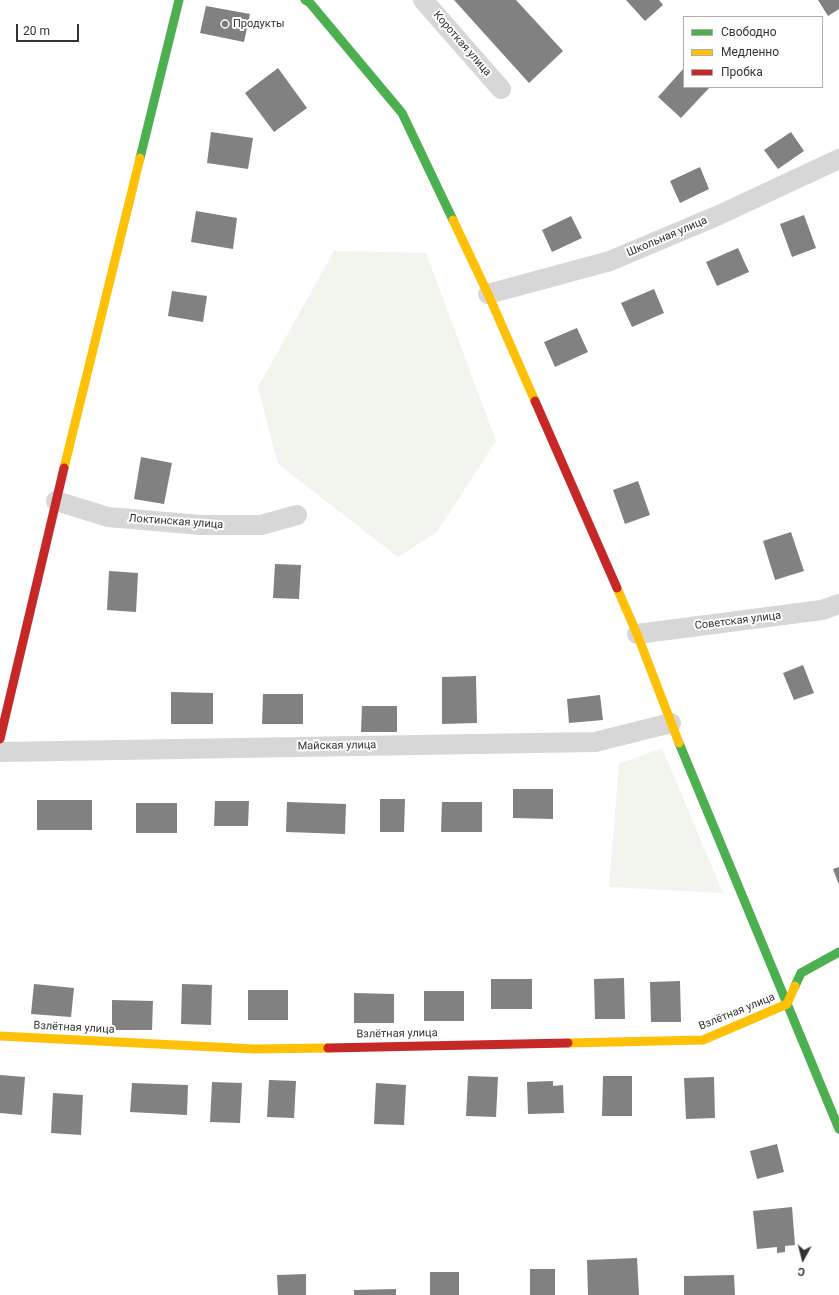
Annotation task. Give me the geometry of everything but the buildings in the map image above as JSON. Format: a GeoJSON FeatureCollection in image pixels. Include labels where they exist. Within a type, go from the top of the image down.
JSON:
{"type":"FeatureCollection","features":[{"type":"Feature","properties":{"kind":"street"},"geometry":{"type":"LineString","coordinates":[[0,739],[56,501],[179,0]]}},
{"type":"Feature","properties":{"kind":"street"},"geometry":{"type":"LineString","coordinates":[[305,0],[310,3],[402,113],[488,294],[637,634],[671,723],[839,1130]]}},
{"type":"Feature","properties":{"kind":"street","name":"Короткая улица"},"geometry":{"type":"LineString","coordinates":[[423,0],[501,89]]}},
{"type":"Feature","properties":{"kind":"street","name":"Школьная улица"},"geometry":{"type":"LineString","coordinates":[[488,294],[610,261],[719,215],[839,159]]}},
{"type":"Feature","properties":{"kind":"street","name":"Локтинская улица"},"geometry":{"type":"LineString","coordinates":[[56,501],[108,517],[201,525],[261,525],[297,515]]}},
{"type":"Feature","properties":{"kind":"street","name":"Советская улица"},"geometry":{"type":"LineString","coordinates":[[637,634],[822,610],[839,604]]}},
{"type":"Feature","properties":{"kind":"street","name":"Майская улица"},"geometry":{"type":"LineString","coordinates":[[0,752],[595,742],[671,723]]}},
{"type":"Feature","properties":{"kind":"street"},"geometry":{"type":"LineString","coordinates":[[787,1004],[801,973],[839,952]]}},
{"type":"Feature","properties":{"kind":"street","name":"Взлётная улица"},"geometry":{"type":"LineString","coordinates":[[0,1036],[254,1049],[703,1040],[787,1004]]}},
{"type":"Feature","properties":{"kind":"shaded area"},"geometry":{"type":"Polygon","coordinates":[[[334,251],[426,253],[496,441],[437,532],[398,557],[278,464],[258,387],[334,251]]]}},
{"type":"Feature","properties":{"kind":"shaded area"},"geometry":{"type":"Polygon","coordinates":[[[662,748],[723,893],[609,887],[619,764],[662,748]]]}},
{"type":"Feature","properties":{"kind":"traffic: fast"},"geometry":{"type":"LineString","coordinates":[[140,158],[179,0]]}},
{"type":"Feature","properties":{"kind":"traffic: fast"},"geometry":{"type":"LineString","coordinates":[[305,0],[310,3],[402,113],[453,220]]}},
{"type":"Feature","properties":{"kind":"traffic: fast"},"geometry":{"type":"LineString","coordinates":[[679,743],[839,1129]]}},
{"type":"Feature","properties":{"kind":"traffic: fast"},"geometry":{"type":"LineString","coordinates":[[795,986],[801,973],[839,952]]}},
{"type":"Feature","properties":{"kind":"traffic: slow"},"geometry":{"type":"LineString","coordinates":[[64,468],[140,158]]}},
{"type":"Feature","properties":{"kind":"traffic: slow"},"geometry":{"type":"LineString","coordinates":[[453,220],[488,294],[535,401]]}},
{"type":"Feature","properties":{"kind":"traffic: slow"},"geometry":{"type":"LineString","coordinates":[[617,588],[637,634],[679,743]]}},
{"type":"Feature","properties":{"kind":"traffic: slow"},"geometry":{"type":"LineString","coordinates":[[568,1043],[703,1040],[787,1004],[795,986]]}},
{"type":"Feature","properties":{"kind":"traffic: slow"},"geometry":{"type":"LineString","coordinates":[[0,1036],[254,1049],[328,1048]]}},
{"type":"Feature","properties":{"kind":"traffic: jam"},"geometry":{"type":"LineString","coordinates":[[535,401],[617,588]]}},
{"type":"Feature","properties":{"kind":"traffic: jam"},"geometry":{"type":"LineString","coordinates":[[0,739],[64,468]]}},
{"type":"Feature","properties":{"kind":"traffic: jam"},"geometry":{"type":"LineString","coordinates":[[328,1048],[568,1043]]}},
{"type":"Feature","properties":{"kind":"place","name":"Продукты"},"geometry":{"type":"Point","coordinates":[225,24]}}]}
